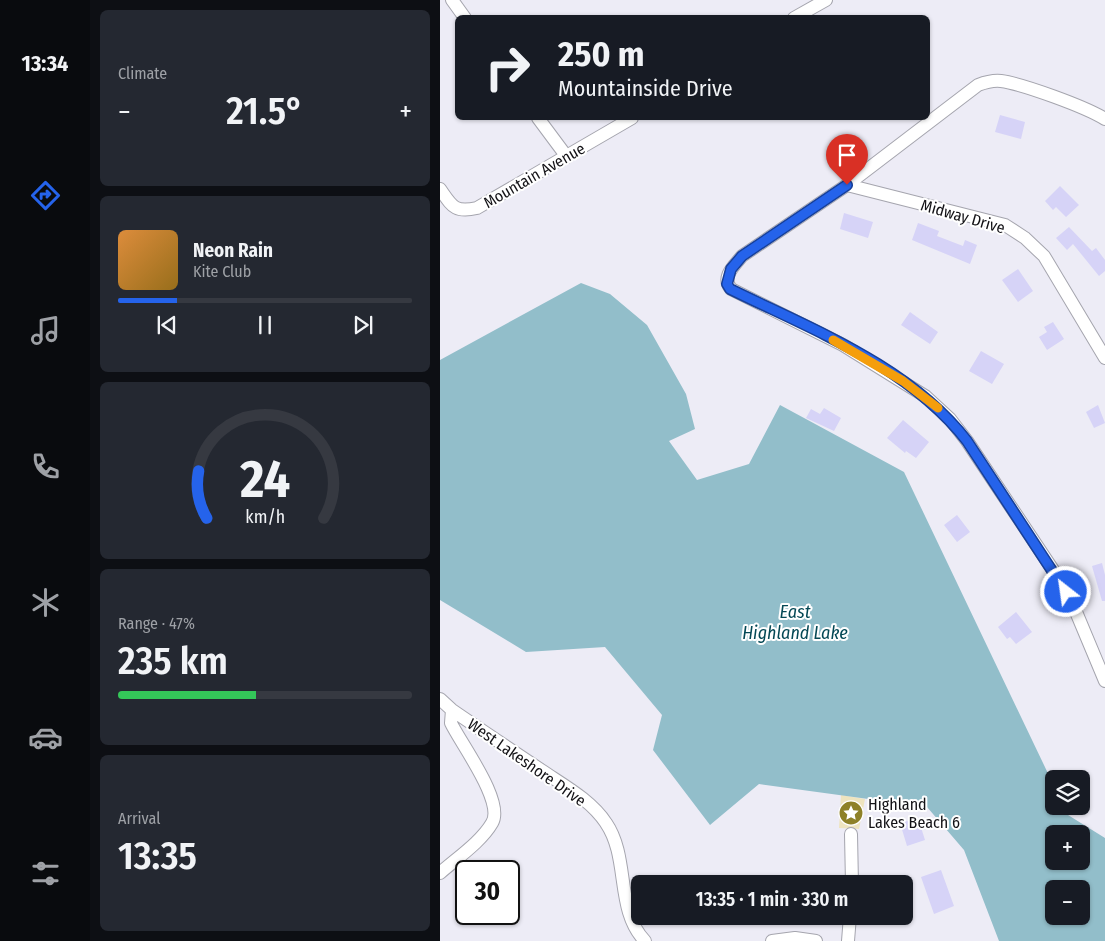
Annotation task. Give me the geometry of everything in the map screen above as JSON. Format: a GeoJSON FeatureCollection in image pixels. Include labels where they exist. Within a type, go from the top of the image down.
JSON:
{"type":"FeatureCollection","features":[{"type":"Feature","properties":{"kind":"street"},"geometry":{"type":"LineString","coordinates":[[452,0],[463,15]]}},
{"type":"Feature","properties":{"kind":"street"},"geometry":{"type":"LineString","coordinates":[[801,10],[826,0]]}},
{"type":"Feature","properties":{"kind":"street"},"geometry":{"type":"LineString","coordinates":[[1105,119],[1082,108],[1012,84],[988,81],[978,85],[847,185],[742,256],[731,269],[727,279],[730,289],[843,345],[903,381],[925,396],[950,419],[967,441],[1057,576],[1074,607],[1105,681]]}},
{"type":"Feature","properties":{"kind":"street"},"geometry":{"type":"LineString","coordinates":[[540,120],[567,156]]}},
{"type":"Feature","properties":{"kind":"street","name":"Mountain Avenue"},"geometry":{"type":"LineString","coordinates":[[440,189],[454,208],[463,211],[477,208],[629,120]]}},
{"type":"Feature","properties":{"kind":"street","name":"Midway Drive"},"geometry":{"type":"LineString","coordinates":[[847,185],[1004,225],[1025,238],[1048,263],[1105,358]]}},
{"type":"Feature","properties":{"kind":"street","name":"West Lakeshore Drive"},"geometry":{"type":"LineString","coordinates":[[440,699],[452,710],[574,792],[592,807],[606,823],[618,849],[629,911],[636,932],[645,941]]}},
{"type":"Feature","properties":{"kind":"street"},"geometry":{"type":"LineString","coordinates":[[440,873],[485,833],[494,821],[495,809],[491,794],[451,723],[452,710]]}},
{"type":"Feature","properties":{"kind":"street"},"geometry":{"type":"LineString","coordinates":[[851,834],[852,875]]}},
{"type":"Feature","properties":{"kind":"street"},"geometry":{"type":"LineString","coordinates":[[848,941],[849,925]]}},
{"type":"Feature","properties":{"kind":"street"},"geometry":{"type":"LineString","coordinates":[[772,941],[795,938],[816,941]]}},
{"type":"Feature","properties":{"kind":"sand","name":"Highland Lakes Beach 6"},"geometry":{"type":"Polygon","coordinates":[[[841,795],[865,799],[859,829],[839,828],[841,795]]]}},
{"type":"Feature","properties":{"kind":"water","name":"East Highland Lake"},"geometry":{"type":"Polygon","coordinates":[[[581,283],[610,294],[647,325],[686,394],[695,429],[669,441],[697,480],[749,464],[780,405],[904,472],[1046,770],[1045,815],[1068,815],[1084,825],[1045,825],[1045,870],[1090,870],[1090,829],[1105,838],[1105,941],[999,941],[964,850],[927,807],[759,784],[710,825],[653,750],[662,715],[605,647],[526,652],[440,600],[440,360],[581,283]]]}},
{"type":"Feature","properties":{"kind":"building"},"geometry":{"type":"Polygon","coordinates":[[[1000,115],[1025,122],[1021,139],[995,132],[1000,115]]]}},
{"type":"Feature","properties":{"kind":"building"},"geometry":{"type":"Polygon","coordinates":[[[1060,186],[1079,205],[1066,217],[1056,207],[1053,210],[1045,201],[1060,186]]]}},
{"type":"Feature","properties":{"kind":"building"},"geometry":{"type":"Polygon","coordinates":[[[844,213],[873,222],[868,238],[840,229],[844,213]]]}},
{"type":"Feature","properties":{"kind":"building"},"geometry":{"type":"Polygon","coordinates":[[[918,223],[939,231],[937,236],[963,246],[965,240],[977,245],[970,264],[912,240],[918,223]]]}},
{"type":"Feature","properties":{"kind":"building"},"geometry":{"type":"Polygon","coordinates":[[[1069,227],[1092,251],[1096,248],[1105,260],[1105,271],[1099,276],[1073,244],[1067,250],[1056,238],[1069,227]]]}},
{"type":"Feature","properties":{"kind":"building"},"geometry":{"type":"Polygon","coordinates":[[[1018,269],[1033,291],[1018,302],[1002,280],[1018,269]]]}},
{"type":"Feature","properties":{"kind":"building"},"geometry":{"type":"Polygon","coordinates":[[[910,312],[938,332],[930,344],[901,325],[910,312]]]}},
{"type":"Feature","properties":{"kind":"building"},"geometry":{"type":"Polygon","coordinates":[[[1053,322],[1064,339],[1047,350],[1039,337],[1047,332],[1044,327],[1053,322]]]}},
{"type":"Feature","properties":{"kind":"building"},"geometry":{"type":"Polygon","coordinates":[[[981,351],[1004,364],[992,384],[969,371],[981,351]]]}},
{"type":"Feature","properties":{"kind":"building"},"geometry":{"type":"Polygon","coordinates":[[[1098,405],[1105,423],[1094,428],[1086,412],[1098,405]]]}},
{"type":"Feature","properties":{"kind":"building"},"geometry":{"type":"Polygon","coordinates":[[[824,408],[841,418],[834,431],[806,418],[811,409],[820,414],[824,408]]]}},
{"type":"Feature","properties":{"kind":"building"},"geometry":{"type":"Polygon","coordinates":[[[903,420],[929,442],[916,458],[906,451],[905,453],[887,438],[903,420]]]}},
{"type":"Feature","properties":{"kind":"building"},"geometry":{"type":"Polygon","coordinates":[[[957,515],[970,532],[957,542],[944,525],[957,515]]]}},
{"type":"Feature","properties":{"kind":"building"},"geometry":{"type":"Polygon","coordinates":[[[1102,563],[1105,575],[1105,601],[1102,601],[1092,566],[1102,563]]]}},
{"type":"Feature","properties":{"kind":"building"},"geometry":{"type":"Polygon","coordinates":[[[1016,612],[1032,632],[1016,644],[1010,637],[1007,639],[998,627],[1016,612]]]}},
{"type":"Feature","properties":{"kind":"building"},"geometry":{"type":"Polygon","coordinates":[[[918,818],[925,840],[907,846],[900,823],[918,818]]]}},
{"type":"Feature","properties":{"kind":"building"},"geometry":{"type":"Polygon","coordinates":[[[941,870],[954,906],[934,914],[921,877],[941,870]]]}},
{"type":"Feature","properties":{"kind":"slow traffic"},"geometry":{"type":"LineString","coordinates":[[833,340],[903,381],[925,396],[938,408]]}},
{"type":"Feature","properties":{"kind":"place","name":"Highland Lakes Beach 6"},"geometry":{"type":"Point","coordinates":[851,813]}},
{"type":"Feature","properties":{"kind":"route"},"geometry":{"type":"LineString","coordinates":[[847,185],[742,256],[731,269],[727,284],[730,289],[843,345],[925,396],[950,419],[967,441],[1066,592]]}}]}
